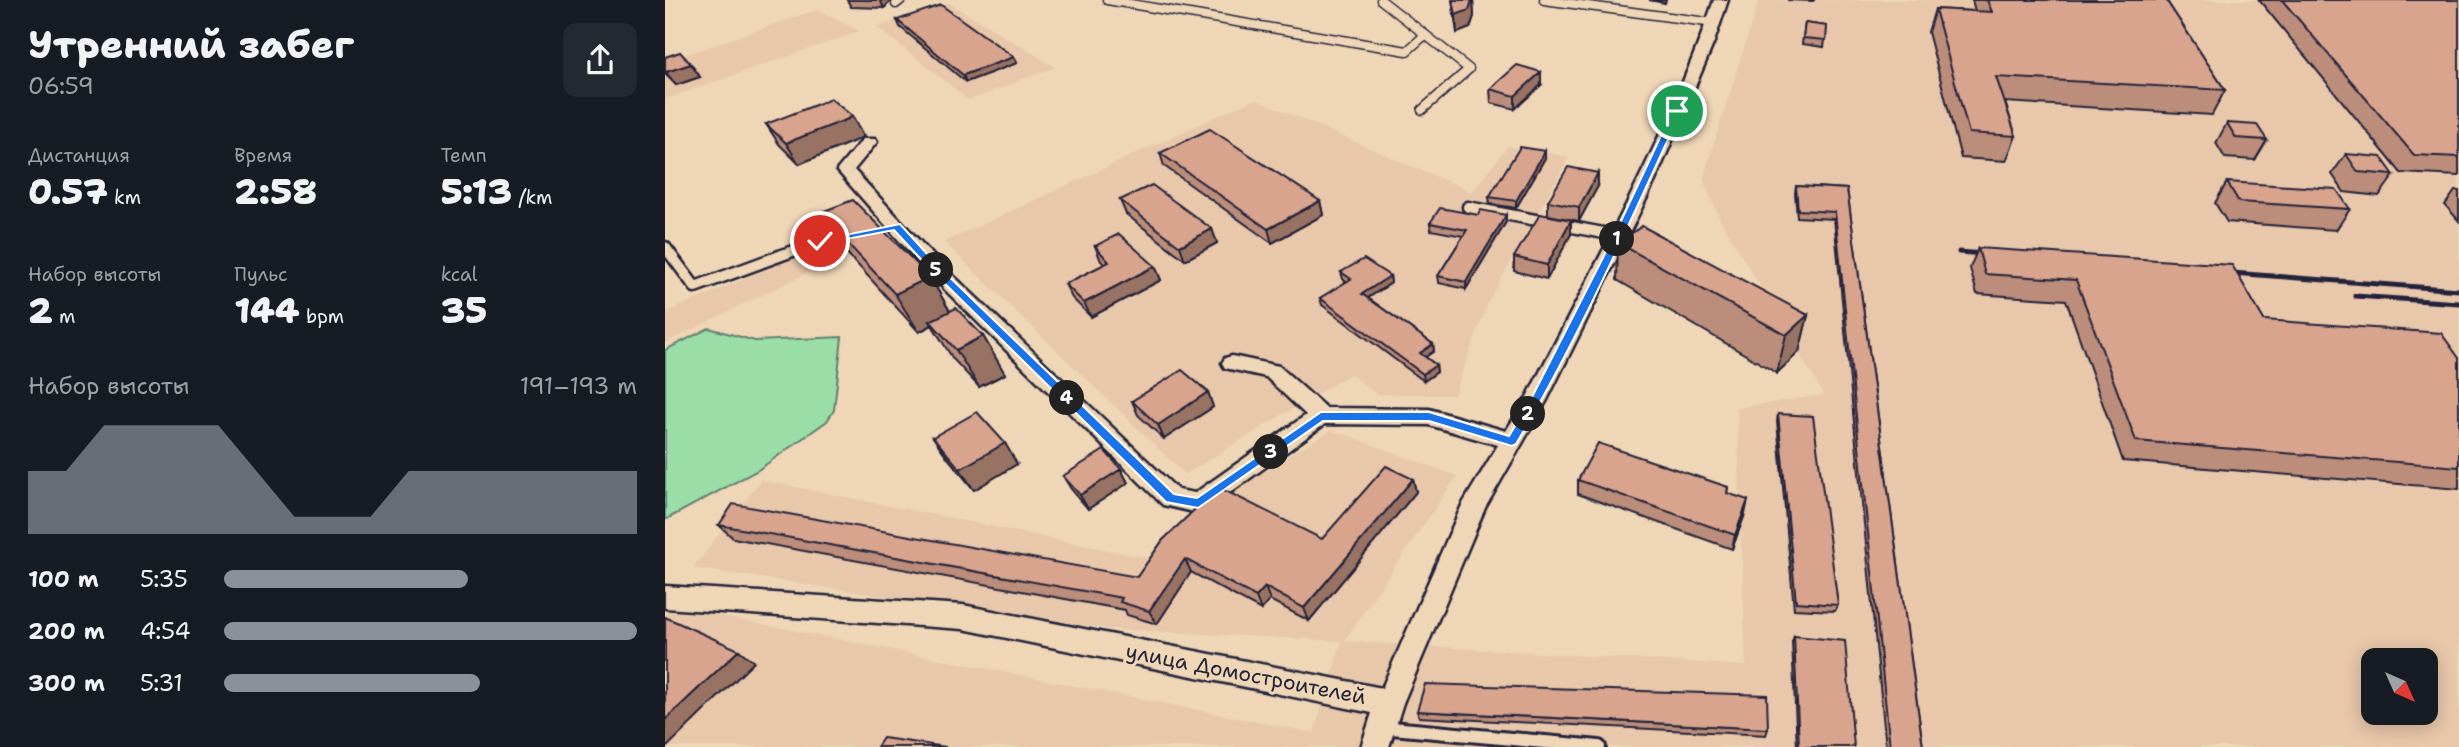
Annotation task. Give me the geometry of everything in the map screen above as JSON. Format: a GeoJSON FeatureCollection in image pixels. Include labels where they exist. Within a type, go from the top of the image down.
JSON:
{"type":"FeatureCollection","features":[{"type":"Feature","properties":{"kind":"street","name":"улица Домостроителей"},"geometry":{"type":"LineString","coordinates":[[665,597],[963,617],[1382,725],[1474,505],[1537,400],[1646,181],[1714,23],[1721,0]]}},
{"type":"Feature","properties":{"kind":"street"},"geometry":{"type":"LineString","coordinates":[[869,142],[845,170],[890,228],[1171,498],[1198,503],[1321,416],[1429,417],[1512,441]]}},
{"type":"Feature","properties":{"kind":"street"},"geometry":{"type":"LineString","coordinates":[[1232,363],[1272,371],[1321,416]]}},
{"type":"Feature","properties":{"kind":"lane"},"geometry":{"type":"LineString","coordinates":[[1107,0],[1407,51],[1425,35]]}},
{"type":"Feature","properties":{"kind":"lane"},"geometry":{"type":"LineString","coordinates":[[1381,0],[1469,69],[1422,110]]}},
{"type":"Feature","properties":{"kind":"lane"},"geometry":{"type":"LineString","coordinates":[[1543,0],[1714,23]]}},
{"type":"Feature","properties":{"kind":"lane"},"geometry":{"type":"LineString","coordinates":[[1468,207],[1619,236]]}},
{"type":"Feature","properties":{"kind":"lane"},"geometry":{"type":"LineString","coordinates":[[665,247],[695,287],[820,241],[858,234]]}},
{"type":"Feature","properties":{"kind":"lane"},"geometry":{"type":"LineString","coordinates":[[1382,725],[1478,738],[1599,747]]}},
{"type":"Feature","properties":{"kind":"shaded area"},"geometry":{"type":"Polygon","coordinates":[[[1759,0],[2459,0],[2459,747],[665,747],[665,612],[710,614],[1314,733],[1342,641],[1110,629],[693,568],[761,480],[1152,559],[1188,514],[1332,430],[1457,476],[1344,641],[1746,666],[1737,408],[1824,395],[1720,219],[1703,179],[1759,0]]]}},
{"type":"Feature","properties":{"kind":"shaded area"},"geometry":{"type":"Polygon","coordinates":[[[949,3],[1055,67],[969,100],[877,27],[949,3]]]}},
{"type":"Feature","properties":{"kind":"shaded area"},"geometry":{"type":"Polygon","coordinates":[[[816,10],[860,31],[665,99],[665,52],[673,59],[816,10]]]}},
{"type":"Feature","properties":{"kind":"shaded area"},"geometry":{"type":"Polygon","coordinates":[[[1255,99],[1472,192],[1508,146],[1569,157],[1488,302],[1454,395],[1376,394],[1350,374],[1185,474],[944,242],[1255,99]]]}},
{"type":"Feature","properties":{"kind":"shaded area"},"geometry":{"type":"Polygon","coordinates":[[[835,240],[846,242],[837,258],[665,343],[665,313],[835,240]]]}},
{"type":"Feature","properties":{"kind":"green space"},"geometry":{"type":"Polygon","coordinates":[[[709,328],[755,341],[842,337],[834,410],[827,421],[758,470],[665,520],[665,350],[709,328]]]}},
{"type":"Feature","properties":{"kind":"building"},"geometry":{"type":"Polygon","coordinates":[[[1453,0],[1472,0],[1469,10],[1456,15],[1453,0]]]}},
{"type":"Feature","properties":{"kind":"building"},"geometry":{"type":"Polygon","coordinates":[[[1987,0],[2166,0],[2225,90],[1996,77],[2016,136],[1969,133],[1935,9],[1992,12],[1987,0]]]}},
{"type":"Feature","properties":{"kind":"building"},"geometry":{"type":"Polygon","coordinates":[[[2282,0],[2459,0],[2459,157],[2414,155],[2282,0]]]}},
{"type":"Feature","properties":{"kind":"building"},"geometry":{"type":"Polygon","coordinates":[[[941,5],[1014,57],[963,75],[897,20],[941,5]]]}},
{"type":"Feature","properties":{"kind":"building"},"geometry":{"type":"Polygon","coordinates":[[[1805,23],[1827,26],[1826,40],[1803,38],[1805,23]]]}},
{"type":"Feature","properties":{"kind":"building"},"geometry":{"type":"Polygon","coordinates":[[[680,52],[691,64],[666,72],[665,57],[680,52]]]}},
{"type":"Feature","properties":{"kind":"building"},"geometry":{"type":"Polygon","coordinates":[[[1517,65],[1541,72],[1515,96],[1490,89],[1517,65]]]}},
{"type":"Feature","properties":{"kind":"building"},"geometry":{"type":"Polygon","coordinates":[[[831,99],[852,116],[786,143],[766,124],[831,99]]]}},
{"type":"Feature","properties":{"kind":"building"},"geometry":{"type":"Polygon","coordinates":[[[2227,123],[2257,125],[2267,140],[2236,138],[2227,123]]]}},
{"type":"Feature","properties":{"kind":"building"},"geometry":{"type":"Polygon","coordinates":[[[1210,129],[1320,201],[1268,229],[1160,153],[1210,129]]]}},
{"type":"Feature","properties":{"kind":"building"},"geometry":{"type":"Polygon","coordinates":[[[1520,147],[1545,151],[1516,201],[1489,197],[1520,147]]]}},
{"type":"Feature","properties":{"kind":"building"},"geometry":{"type":"Polygon","coordinates":[[[2346,154],[2381,157],[2394,175],[2358,172],[2346,154]]]}},
{"type":"Feature","properties":{"kind":"building"},"geometry":{"type":"Polygon","coordinates":[[[1568,167],[1598,173],[1579,207],[1548,201],[1568,167]]]}},
{"type":"Feature","properties":{"kind":"building"},"geometry":{"type":"Polygon","coordinates":[[[2227,182],[2336,189],[2350,209],[2239,202],[2227,182]]]}},
{"type":"Feature","properties":{"kind":"building"},"geometry":{"type":"Polygon","coordinates":[[[1152,185],[1212,229],[1180,246],[1120,200],[1152,185]]]}},
{"type":"Feature","properties":{"kind":"building"},"geometry":{"type":"Polygon","coordinates":[[[1796,186],[1847,189],[1923,747],[1890,747],[1835,212],[1798,210],[1796,186]]]}},
{"type":"Feature","properties":{"kind":"building"},"geometry":{"type":"Polygon","coordinates":[[[853,200],[930,277],[895,294],[819,213],[853,200]]]}},
{"type":"Feature","properties":{"kind":"building"},"geometry":{"type":"Polygon","coordinates":[[[1440,208],[1478,215],[1481,210],[1506,215],[1466,282],[1438,276],[1467,230],[1430,223],[1440,208]]]}},
{"type":"Feature","properties":{"kind":"building"},"geometry":{"type":"Polygon","coordinates":[[[1540,214],[1571,220],[1547,265],[1514,257],[1540,214]]]}},
{"type":"Feature","properties":{"kind":"building"},"geometry":{"type":"Polygon","coordinates":[[[1642,226],[1808,315],[1786,335],[1618,243],[1642,226]]]}},
{"type":"Feature","properties":{"kind":"building"},"geometry":{"type":"Polygon","coordinates":[[[1119,234],[1155,266],[1084,303],[1065,284],[1109,262],[1095,246],[1119,234]]]}},
{"type":"Feature","properties":{"kind":"building"},"geometry":{"type":"Polygon","coordinates":[[[1978,248],[2232,265],[2264,320],[2441,333],[2459,358],[2459,467],[2136,441],[2076,280],[1985,274],[1978,248]]]}},
{"type":"Feature","properties":{"kind":"building"},"geometry":{"type":"Polygon","coordinates":[[[1364,259],[1390,276],[1362,294],[1433,344],[1420,353],[1436,365],[1423,374],[1320,298],[1351,279],[1341,272],[1364,259]]]}},
{"type":"Feature","properties":{"kind":"building"},"geometry":{"type":"Polygon","coordinates":[[[956,308],[983,336],[956,350],[930,321],[956,308]]]}},
{"type":"Feature","properties":{"kind":"building"},"geometry":{"type":"Polygon","coordinates":[[[1182,370],[1208,392],[1158,425],[1132,401],[1182,370]]]}},
{"type":"Feature","properties":{"kind":"building"},"geometry":{"type":"Polygon","coordinates":[[[977,412],[1005,443],[960,469],[933,437],[977,412]]]}},
{"type":"Feature","properties":{"kind":"building"},"geometry":{"type":"Polygon","coordinates":[[[1778,414],[1813,416],[1838,605],[1796,602],[1778,414]]]}},
{"type":"Feature","properties":{"kind":"building"},"geometry":{"type":"Polygon","coordinates":[[[1598,443],[1728,487],[1727,493],[1748,500],[1735,535],[1578,480],[1598,443]]]}},
{"type":"Feature","properties":{"kind":"building"},"geometry":{"type":"Polygon","coordinates":[[[1104,450],[1121,469],[1080,495],[1063,476],[1104,450]]]}},
{"type":"Feature","properties":{"kind":"building"},"geometry":{"type":"Polygon","coordinates":[[[1386,466],[1413,479],[1304,608],[1265,587],[1256,597],[1185,559],[1149,611],[1120,602],[1122,598],[719,525],[733,504],[1137,577],[1163,540],[1218,487],[1322,539],[1386,466]]]}},
{"type":"Feature","properties":{"kind":"building"},"geometry":{"type":"Polygon","coordinates":[[[665,617],[739,650],[665,720],[665,617]]]}},
{"type":"Feature","properties":{"kind":"building"},"geometry":{"type":"Polygon","coordinates":[[[1794,636],[1845,641],[1854,747],[1799,747],[1794,636]]]}},
{"type":"Feature","properties":{"kind":"building"},"geometry":{"type":"Polygon","coordinates":[[[1425,684],[1767,695],[1768,729],[1417,711],[1425,684]]]}},
{"type":"Feature","properties":{"kind":"building"},"geometry":{"type":"Polygon","coordinates":[[[883,738],[946,747],[877,747],[883,738]]]}},
{"type":"Feature","properties":{"kind":"railway"},"geometry":{"type":"LineString","coordinates":[[1959,252],[1995,255]]}},
{"type":"Feature","properties":{"kind":"railway"},"geometry":{"type":"LineString","coordinates":[[2218,272],[2459,290]]}},
{"type":"Feature","properties":{"kind":"railway"},"geometry":{"type":"LineString","coordinates":[[2355,296],[2459,303]]}},
{"type":"Feature","properties":{"kind":"route"},"geometry":{"type":"LineString","coordinates":[[820,241],[896,226],[933,267],[1171,498],[1198,503],[1321,416],[1429,417],[1512,441],[1537,400],[1619,236],[1677,111]]}}]}
